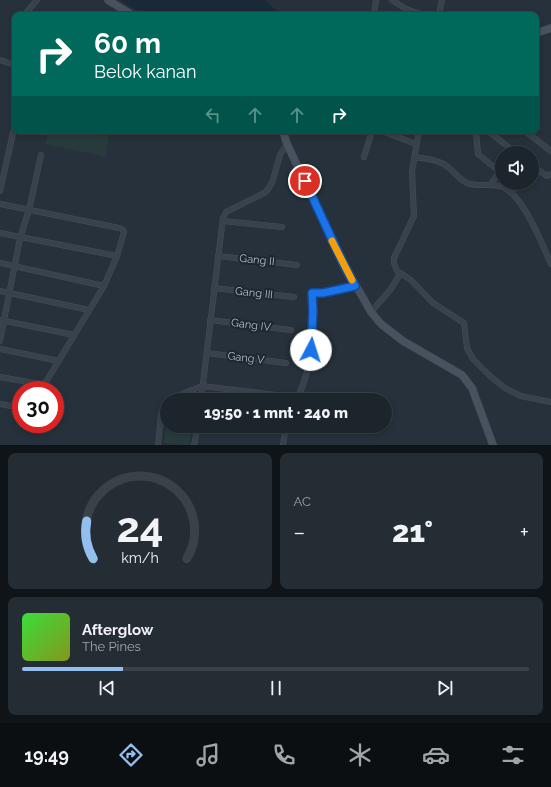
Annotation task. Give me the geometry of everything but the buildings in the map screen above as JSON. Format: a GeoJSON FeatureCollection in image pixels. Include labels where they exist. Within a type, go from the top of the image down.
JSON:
{"type":"FeatureCollection","features":[{"type":"Feature","properties":{"kind":"main road"},"geometry":{"type":"LineString","coordinates":[[108,0],[127,12]]}},
{"type":"Feature","properties":{"kind":"main road"},"geometry":{"type":"LineString","coordinates":[[539,32],[551,28]]}},
{"type":"Feature","properties":{"kind":"main road"},"geometry":{"type":"LineString","coordinates":[[284,134],[287,144],[342,261],[370,312],[381,324],[403,342],[462,375],[468,381],[493,445]]}},
{"type":"Feature","properties":{"kind":"street"},"geometry":{"type":"LineString","coordinates":[[27,12],[37,0]]}},
{"type":"Feature","properties":{"kind":"street"},"geometry":{"type":"LineString","coordinates":[[374,12],[376,0]]}},
{"type":"Feature","properties":{"kind":"street"},"geometry":{"type":"LineString","coordinates":[[392,0],[406,9],[415,12]]}},
{"type":"Feature","properties":{"kind":"street"},"geometry":{"type":"LineString","coordinates":[[440,12],[442,0]]}},
{"type":"Feature","properties":{"kind":"street"},"geometry":{"type":"LineString","coordinates":[[0,60],[12,64]]}},
{"type":"Feature","properties":{"kind":"street"},"geometry":{"type":"LineString","coordinates":[[0,191],[3,168],[12,134]]}},
{"type":"Feature","properties":{"kind":"street"},"geometry":{"type":"LineString","coordinates":[[364,157],[371,134]]}},
{"type":"Feature","properties":{"kind":"street"},"geometry":{"type":"LineString","coordinates":[[390,134],[416,144]]}},
{"type":"Feature","properties":{"kind":"street"},"geometry":{"type":"LineString","coordinates":[[418,134],[414,157],[412,181],[414,216],[394,258],[395,268],[400,274],[411,280],[433,303],[464,323],[467,348],[473,359],[497,382],[521,396],[551,402]]}},
{"type":"Feature","properties":{"kind":"street"},"geometry":{"type":"LineString","coordinates":[[476,134],[478,154],[495,166]]}},
{"type":"Feature","properties":{"kind":"street"},"geometry":{"type":"LineString","coordinates":[[492,134],[506,146]]}},
{"type":"Feature","properties":{"kind":"street"},"geometry":{"type":"LineString","coordinates":[[529,134],[551,151]]}},
{"type":"Feature","properties":{"kind":"street"},"geometry":{"type":"LineString","coordinates":[[202,393],[223,221],[222,218],[226,212],[266,192],[270,188],[278,161],[287,144]]}},
{"type":"Feature","properties":{"kind":"street"},"geometry":{"type":"LineString","coordinates":[[0,341],[2,320],[20,238],[29,210],[41,155]]}},
{"type":"Feature","properties":{"kind":"street"},"geometry":{"type":"LineString","coordinates":[[414,157],[441,162],[459,177],[472,185],[490,184],[503,187],[512,193],[519,200],[539,237],[551,264]]}},
{"type":"Feature","properties":{"kind":"street"},"geometry":{"type":"LineString","coordinates":[[539,172],[547,176],[551,174]]}},
{"type":"Feature","properties":{"kind":"street"},"geometry":{"type":"LineString","coordinates":[[490,184],[495,178]]}},
{"type":"Feature","properties":{"kind":"street"},"geometry":{"type":"LineString","coordinates":[[0,204],[122,229],[124,232],[124,237],[117,256],[104,286],[47,381]]}},
{"type":"Feature","properties":{"kind":"street"},"geometry":{"type":"LineString","coordinates":[[223,221],[282,227]]}},
{"type":"Feature","properties":{"kind":"street"},"geometry":{"type":"LineString","coordinates":[[0,233],[117,256]]}},
{"type":"Feature","properties":{"kind":"street","name":"Gang II"},"geometry":{"type":"LineString","coordinates":[[218,256],[297,265]]}},
{"type":"Feature","properties":{"kind":"street"},"geometry":{"type":"LineString","coordinates":[[0,263],[104,286]]}},
{"type":"Feature","properties":{"kind":"street"},"geometry":{"type":"LineString","coordinates":[[370,312],[391,289],[400,274]]}},
{"type":"Feature","properties":{"kind":"street"},"geometry":{"type":"LineString","coordinates":[[300,393],[309,367],[313,329],[312,293],[323,293],[355,286]]}},
{"type":"Feature","properties":{"kind":"street","name":"Gang III"},"geometry":{"type":"LineString","coordinates":[[214,288],[294,297]]}},
{"type":"Feature","properties":{"kind":"street"},"geometry":{"type":"LineString","coordinates":[[0,291],[90,310]]}},
{"type":"Feature","properties":{"kind":"street"},"geometry":{"type":"LineString","coordinates":[[2,320],[74,335]]}},
{"type":"Feature","properties":{"kind":"street","name":"Gang IV"},"geometry":{"type":"LineString","coordinates":[[210,320],[291,330]]}},
{"type":"Feature","properties":{"kind":"street"},"geometry":{"type":"LineString","coordinates":[[0,349],[59,361]]}},
{"type":"Feature","properties":{"kind":"street","name":"Gang V"},"geometry":{"type":"LineString","coordinates":[[206,353],[286,362]]}},
{"type":"Feature","properties":{"kind":"street"},"geometry":{"type":"LineString","coordinates":[[0,377],[22,381]]}},
{"type":"Feature","properties":{"kind":"street"},"geometry":{"type":"LineString","coordinates":[[184,393],[202,386],[255,393]]}},
{"type":"Feature","properties":{"kind":"street"},"geometry":{"type":"LineString","coordinates":[[1,406],[12,407]]}},
{"type":"Feature","properties":{"kind":"street"},"geometry":{"type":"LineString","coordinates":[[158,445],[160,430]]}},
{"type":"Feature","properties":{"kind":"street"},"geometry":{"type":"LineString","coordinates":[[194,445],[197,433]]}},
{"type":"Feature","properties":{"kind":"street"},"geometry":{"type":"LineString","coordinates":[[284,445],[285,433]]}},
{"type":"Feature","properties":{"kind":"shaded area"},"geometry":{"type":"Polygon","coordinates":[[[48,134],[109,134],[106,157],[45,144],[48,134]]]}},
{"type":"Feature","properties":{"kind":"shaded area"},"geometry":{"type":"Polygon","coordinates":[[[165,433],[191,433],[189,445],[164,443],[165,433]]]}},
{"type":"Feature","properties":{"kind":"water"},"geometry":{"type":"Polygon","coordinates":[[[121,0],[265,0],[280,12],[141,12],[127,5],[121,0]]]}},
{"type":"Feature","properties":{"kind":"slow traffic"},"geometry":{"type":"LineString","coordinates":[[332,241],[352,280]]}},
{"type":"Feature","properties":{"kind":"route"},"geometry":{"type":"LineString","coordinates":[[305,181],[355,286],[323,293],[312,293],[313,329],[311,350]]}}]}
